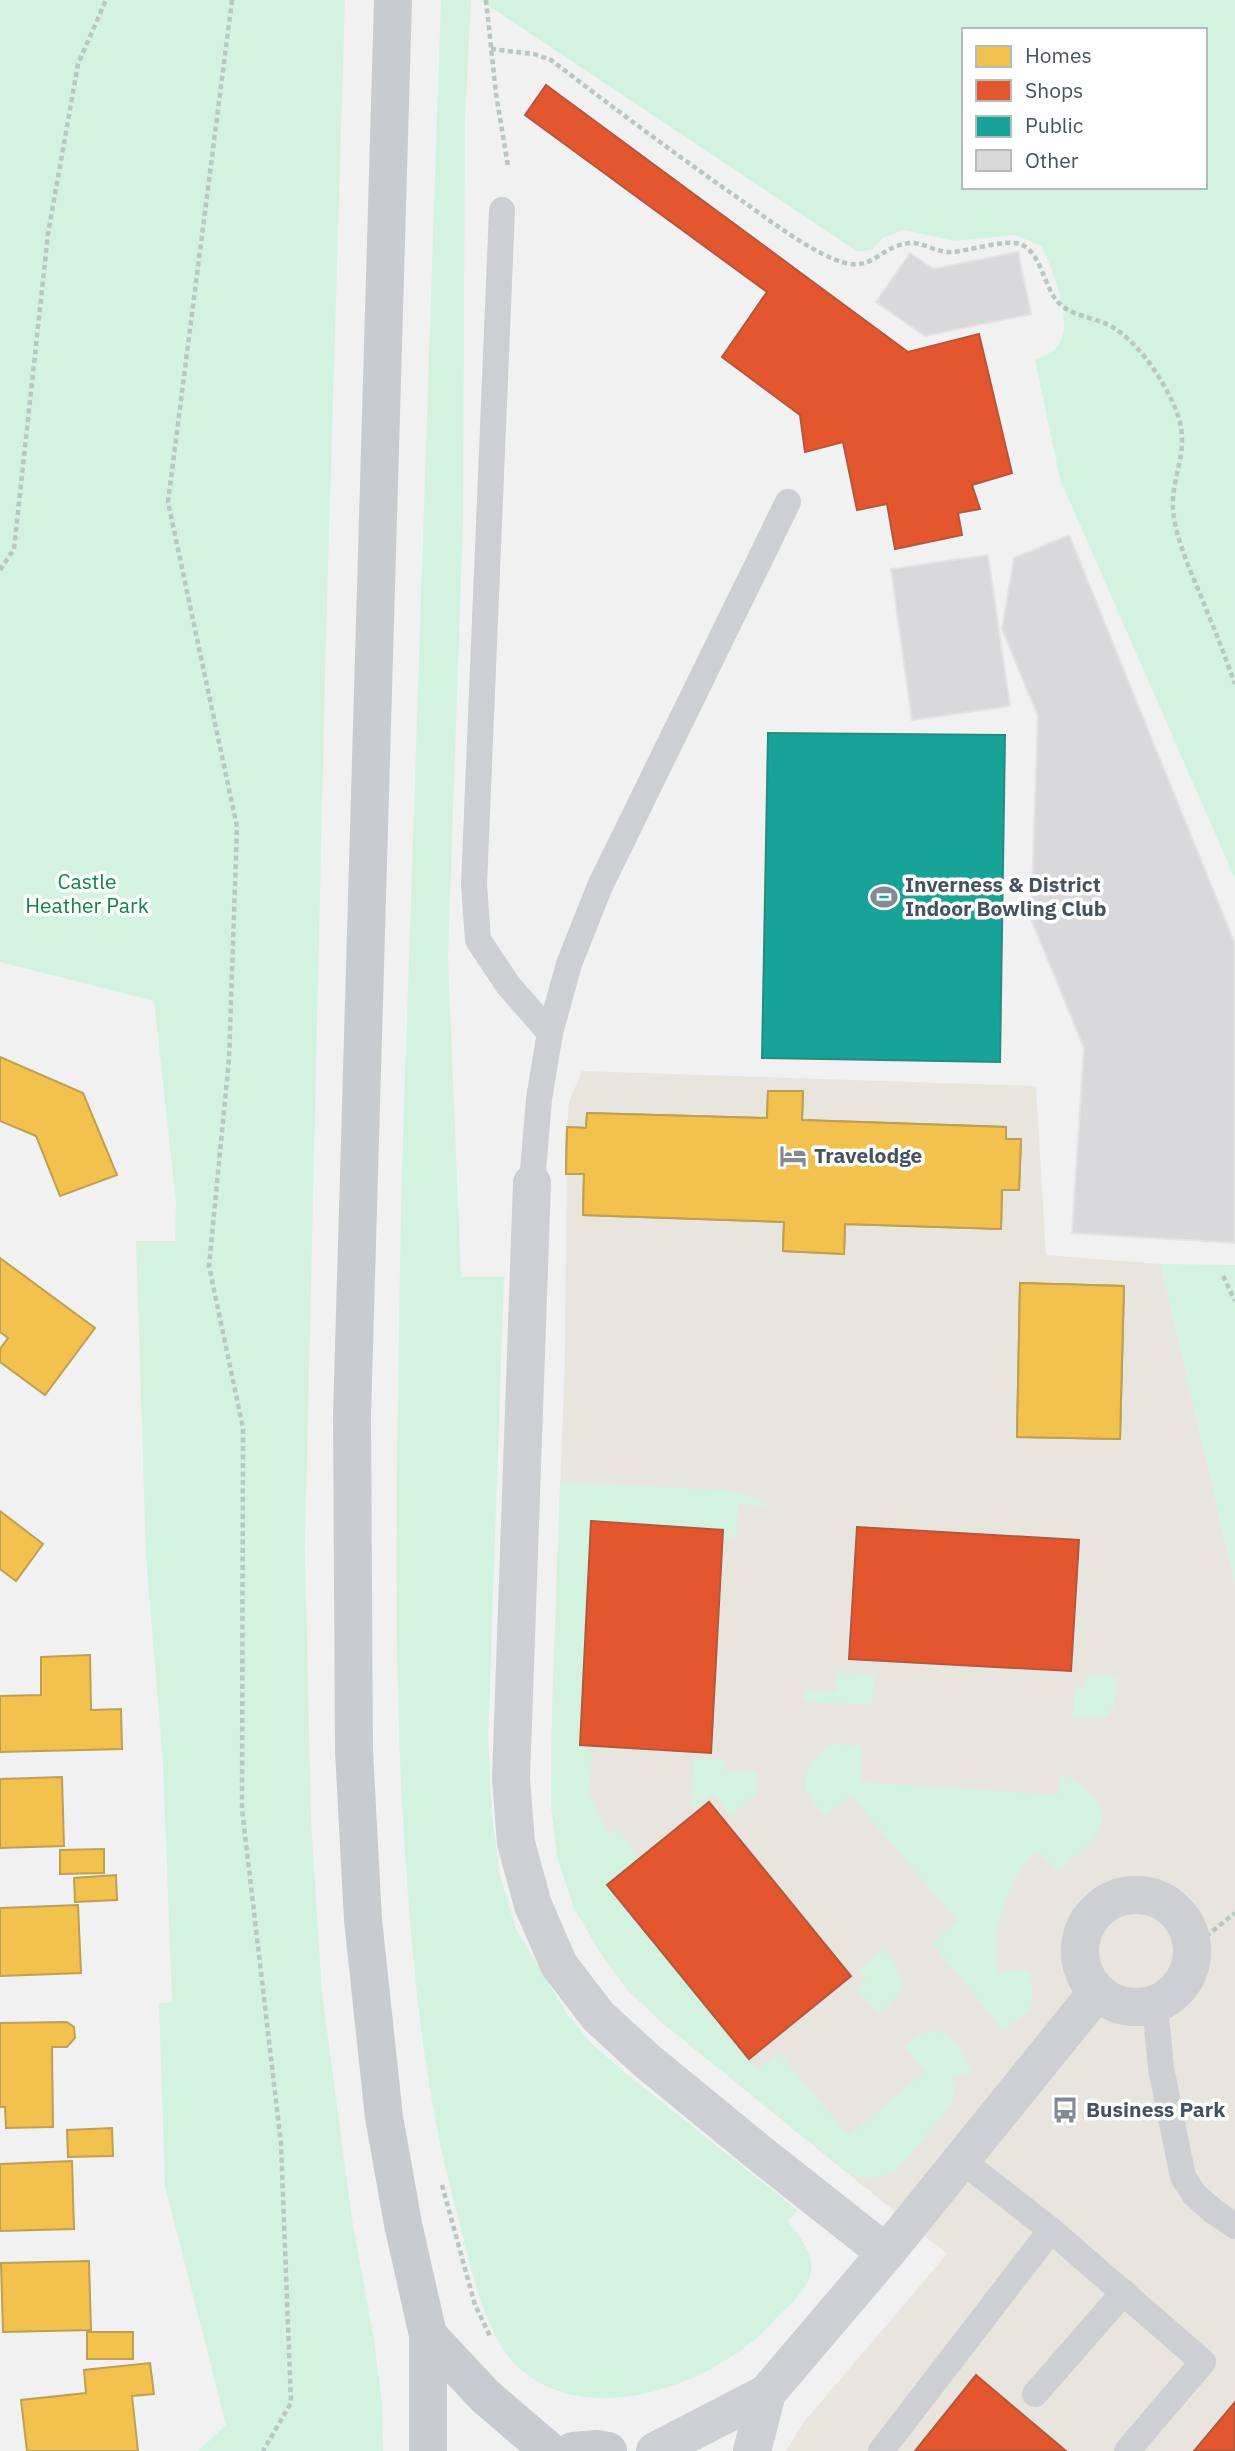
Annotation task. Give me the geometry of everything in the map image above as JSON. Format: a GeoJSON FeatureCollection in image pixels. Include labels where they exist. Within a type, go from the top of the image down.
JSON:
{"type":"FeatureCollection","features":[{"type":"Feature","properties":{"kind":"main road"},"geometry":{"type":"LineString","coordinates":[[393,0],[352,1416],[354,1751],[363,1920],[384,2117],[403,2224],[428,2335],[428,2451]]}},
{"type":"Feature","properties":{"kind":"main road"},"geometry":{"type":"LineString","coordinates":[[428,2335],[485,2396],[549,2451]]}},
{"type":"Feature","properties":{"kind":"main road"},"geometry":{"type":"LineString","coordinates":[[573,2451],[607,2451]]}},
{"type":"Feature","properties":{"kind":"street"},"geometry":{"type":"LineString","coordinates":[[532,1183],[511,1779],[516,1843],[533,1905],[559,1965],[598,2016],[752,2147],[886,2253]]}},
{"type":"Feature","properties":{"kind":"street"},"geometry":{"type":"LineString","coordinates":[[1130,1894],[1148,1895],[1165,1901],[1180,1914],[1189,1929],[1193,1947],[1191,1965],[1183,1982],[1171,1995],[1155,2004],[1140,2007],[1124,2006],[1097,1992],[1086,1978],[1080,1960],[1080,1941],[1086,1924],[1097,1909],[1112,1899],[1130,1894]]}},
{"type":"Feature","properties":{"kind":"street"},"geometry":{"type":"LineString","coordinates":[[655,2451],[766,2393],[886,2253],[1097,1992]]}},
{"type":"Feature","properties":{"kind":"street"},"geometry":{"type":"LineString","coordinates":[[752,2451],[766,2393]]}},
{"type":"Feature","properties":{"kind":"lane"},"geometry":{"type":"LineString","coordinates":[[502,210],[474,885],[478,940],[508,985],[550,1033]]}},
{"type":"Feature","properties":{"kind":"lane"},"geometry":{"type":"LineString","coordinates":[[532,1183],[539,1099],[550,1033],[569,964],[600,886],[788,502]]}},
{"type":"Feature","properties":{"kind":"lane"},"geometry":{"type":"LineString","coordinates":[[1155,2004],[1161,2068],[1183,2177],[1194,2194],[1235,2226]]}},
{"type":"Feature","properties":{"kind":"lane"},"geometry":{"type":"LineString","coordinates":[[961,2160],[1051,2230],[1203,2362],[1127,2451]]}},
{"type":"Feature","properties":{"kind":"lane"},"geometry":{"type":"LineString","coordinates":[[881,2451],[1051,2230]]}},
{"type":"Feature","properties":{"kind":"lane"},"geometry":{"type":"LineString","coordinates":[[1035,2394],[1124,2292]]}},
{"type":"Feature","properties":{"kind":"path"},"geometry":{"type":"LineString","coordinates":[[0,570],[14,548],[48,234],[78,64],[106,0]]}},
{"type":"Feature","properties":{"kind":"path"},"geometry":{"type":"LineString","coordinates":[[232,0],[169,502],[237,827],[229,1059],[209,1266],[243,1428],[242,1809],[281,2144],[291,2403],[264,2451]]}},
{"type":"Feature","properties":{"kind":"path"},"geometry":{"type":"LineString","coordinates":[[486,0],[496,94],[508,166]]}},
{"type":"Feature","properties":{"kind":"path"},"geometry":{"type":"LineString","coordinates":[[491,49],[534,54],[551,61],[687,163],[762,215],[836,260],[863,265],[888,250],[913,243],[945,253],[1016,243],[1028,248],[1048,288],[1059,303],[1072,312],[1114,328],[1129,341],[1161,382],[1173,404],[1184,436],[1172,503],[1174,520],[1188,566],[1235,684]]}},
{"type":"Feature","properties":{"kind":"path"},"geometry":{"type":"LineString","coordinates":[[1223,1276],[1235,1301]]}},
{"type":"Feature","properties":{"kind":"path"},"geometry":{"type":"LineString","coordinates":[[1193,1947],[1235,1913]]}},
{"type":"Feature","properties":{"kind":"path"},"geometry":{"type":"LineString","coordinates":[[439,2175],[475,2305],[495,2346]]}},
{"type":"Feature","properties":{"kind":"shaded area"},"geometry":{"type":"Polygon","coordinates":[[[582,1071],[1036,1086],[1046,1255],[1161,1264],[1235,1584],[1235,2451],[786,2451],[804,2422],[947,2254],[664,2024],[628,1991],[600,1952],[574,1908],[557,1856],[551,1804],[552,1715],[565,1354],[567,1127],[569,1102],[582,1071]]]}},
{"type":"Feature","properties":{"kind":"green space","name":"Castle Heather Park"},"geometry":{"type":"Polygon","coordinates":[[[0,0],[345,0],[326,635],[305,1547],[311,1819],[322,1993],[352,2219],[374,2340],[382,2403],[383,2451],[198,2451],[226,2425],[165,2186],[159,2003],[172,2002],[163,1764],[146,1556],[136,1241],[175,1241],[176,1202],[154,1001],[0,962],[0,0]]]}},
{"type":"Feature","properties":{"kind":"green space"},"geometry":{"type":"Polygon","coordinates":[[[441,0],[471,0],[465,121],[463,522],[448,957],[461,1277],[504,1277],[488,1739],[492,1815],[500,1875],[516,1929],[569,2017],[591,2043],[623,2071],[797,2210],[788,2222],[805,2245],[811,2264],[810,2278],[803,2290],[748,2345],[695,2377],[664,2389],[633,2396],[601,2398],[571,2394],[542,2384],[516,2365],[494,2334],[478,2292],[435,2118],[411,1930],[401,1791],[398,1700],[399,1345],[403,1135],[441,0]]]}},
{"type":"Feature","properties":{"kind":"green space"},"geometry":{"type":"Polygon","coordinates":[[[480,0],[1235,0],[1235,879],[1060,479],[1035,360],[1055,349],[1061,340],[1063,314],[1057,285],[1042,247],[1016,235],[954,241],[905,230],[884,237],[873,249],[858,252],[480,0]]]}},
{"type":"Feature","properties":{"kind":"green space"},"geometry":{"type":"Polygon","coordinates":[[[1161,1264],[1235,1265],[1235,1584],[1161,1264]]]}},
{"type":"Feature","properties":{"kind":"green space"},"geometry":{"type":"Polygon","coordinates":[[[560,1482],[723,1490],[753,1497],[771,1507],[738,1504],[736,1538],[723,1537],[723,1530],[591,1522],[580,1745],[585,1746],[585,1752],[592,1752],[589,1792],[607,1833],[619,1829],[639,1859],[608,1885],[758,2070],[779,2053],[849,2136],[926,2071],[905,2047],[914,2039],[924,2033],[941,2032],[949,2036],[961,2049],[971,2073],[953,2075],[954,2097],[951,2106],[892,2172],[868,2178],[848,2173],[664,2024],[628,1991],[600,1952],[574,1908],[557,1856],[551,1804],[560,1482]]]}},
{"type":"Feature","properties":{"kind":"green space"},"geometry":{"type":"Polygon","coordinates":[[[837,1672],[874,1675],[872,1705],[803,1700],[804,1690],[836,1692],[837,1672]]]}},
{"type":"Feature","properties":{"kind":"green space"},"geometry":{"type":"Polygon","coordinates":[[[1087,1675],[1117,1677],[1114,1708],[1104,1718],[1073,1718],[1075,1688],[1084,1688],[1087,1675]]]}},
{"type":"Feature","properties":{"kind":"green space"},"geometry":{"type":"Polygon","coordinates":[[[833,1744],[861,1746],[860,1782],[1058,1795],[1060,1774],[1082,1786],[1100,1808],[1102,1819],[1093,1839],[1059,1872],[1036,1850],[1009,1892],[999,1922],[997,1973],[1029,1970],[1033,2000],[1028,2011],[1003,2030],[932,1943],[957,1921],[851,1795],[825,1816],[810,1797],[805,1779],[810,1765],[833,1744]]]}},
{"type":"Feature","properties":{"kind":"green space"},"geometry":{"type":"Polygon","coordinates":[[[694,1758],[724,1760],[724,1771],[757,1772],[756,1795],[731,1815],[713,1794],[692,1811],[694,1758]]]}},
{"type":"Feature","properties":{"kind":"green space"},"geometry":{"type":"Polygon","coordinates":[[[883,1949],[897,1969],[902,1983],[896,1997],[878,2014],[856,1988],[867,1980],[858,1970],[883,1949]]]}},
{"type":"Feature","properties":{"kind":"building: Homes"},"geometry":{"type":"Polygon","coordinates":[[[0,1057],[83,1093],[117,1175],[60,1196],[36,1136],[0,1121],[0,1057]]]}},
{"type":"Feature","properties":{"kind":"building: Homes","name":"Travelodge"},"geometry":{"type":"Polygon","coordinates":[[[768,1091],[803,1091],[802,1120],[1006,1127],[1006,1139],[1021,1139],[1019,1190],[1002,1190],[1001,1229],[845,1224],[844,1254],[783,1251],[784,1222],[583,1215],[584,1174],[566,1174],[567,1127],[586,1128],[587,1113],[767,1118],[768,1091]]]}},
{"type":"Feature","properties":{"kind":"building: Homes","name":"Travelodge"},"geometry":{"type":"Polygon","coordinates":[[[768,1091],[803,1091],[802,1120],[1006,1127],[1006,1139],[1021,1139],[1019,1190],[1002,1190],[1001,1229],[845,1224],[844,1254],[783,1251],[784,1222],[583,1215],[584,1174],[566,1174],[567,1127],[586,1128],[587,1113],[767,1118],[768,1091]]]}},
{"type":"Feature","properties":{"kind":"building: Homes"},"geometry":{"type":"Polygon","coordinates":[[[0,1258],[95,1328],[45,1395],[0,1362],[0,1349],[8,1338],[0,1332],[0,1258]]]}},
{"type":"Feature","properties":{"kind":"building: Homes"},"geometry":{"type":"Polygon","coordinates":[[[1020,1283],[1124,1286],[1120,1439],[1017,1437],[1020,1283]]]}},
{"type":"Feature","properties":{"kind":"building: Homes"},"geometry":{"type":"Polygon","coordinates":[[[1020,1283],[1124,1286],[1120,1439],[1017,1437],[1020,1283]]]}},
{"type":"Feature","properties":{"kind":"building: Homes"},"geometry":{"type":"Polygon","coordinates":[[[0,1511],[43,1544],[16,1581],[0,1569],[0,1511]]]}},
{"type":"Feature","properties":{"kind":"building: Homes"},"geometry":{"type":"Polygon","coordinates":[[[90,1655],[91,1710],[121,1709],[122,1749],[0,1752],[0,1696],[41,1695],[41,1657],[90,1655]]]}},
{"type":"Feature","properties":{"kind":"building: Homes"},"geometry":{"type":"Polygon","coordinates":[[[62,1777],[64,1846],[0,1848],[0,1779],[62,1777]]]}},
{"type":"Feature","properties":{"kind":"building: Homes"},"geometry":{"type":"Polygon","coordinates":[[[104,1849],[104,1873],[60,1874],[60,1850],[104,1849]]]}},
{"type":"Feature","properties":{"kind":"building: Homes"},"geometry":{"type":"Polygon","coordinates":[[[116,1875],[117,1900],[75,1902],[74,1878],[116,1875]]]}},
{"type":"Feature","properties":{"kind":"building: Homes"},"geometry":{"type":"Polygon","coordinates":[[[78,1905],[81,1973],[0,1976],[0,1908],[78,1905]]]}},
{"type":"Feature","properties":{"kind":"building: Homes"},"geometry":{"type":"Polygon","coordinates":[[[67,2022],[74,2027],[75,2038],[67,2047],[52,2047],[53,2127],[6,2128],[5,2107],[0,2107],[0,2023],[67,2022]]]}},
{"type":"Feature","properties":{"kind":"building: Homes"},"geometry":{"type":"Polygon","coordinates":[[[112,2128],[113,2156],[68,2157],[67,2130],[112,2128]]]}},
{"type":"Feature","properties":{"kind":"building: Homes"},"geometry":{"type":"Polygon","coordinates":[[[72,2161],[74,2229],[0,2231],[0,2164],[72,2161]]]}},
{"type":"Feature","properties":{"kind":"building: Homes"},"geometry":{"type":"Polygon","coordinates":[[[89,2261],[91,2330],[3,2332],[1,2263],[89,2261]]]}},
{"type":"Feature","properties":{"kind":"building: Homes"},"geometry":{"type":"Polygon","coordinates":[[[87,2332],[133,2332],[133,2359],[87,2359],[87,2332]]]}},
{"type":"Feature","properties":{"kind":"building: Homes"},"geometry":{"type":"Polygon","coordinates":[[[150,2363],[154,2394],[132,2396],[138,2451],[27,2451],[21,2400],[86,2393],[84,2370],[150,2363]]]}},
{"type":"Feature","properties":{"kind":"building: Shops"},"geometry":{"type":"Polygon","coordinates":[[[546,85],[908,352],[979,334],[1012,473],[972,485],[980,509],[958,513],[962,535],[895,549],[887,504],[857,510],[843,442],[805,452],[800,415],[722,357],[767,292],[525,115],[546,85]]]}},
{"type":"Feature","properties":{"kind":"building: Shops"},"geometry":{"type":"Polygon","coordinates":[[[591,1521],[723,1530],[711,1753],[580,1745],[591,1521]]]}},
{"type":"Feature","properties":{"kind":"building: Shops"},"geometry":{"type":"Polygon","coordinates":[[[857,1527],[1079,1540],[1071,1671],[849,1659],[857,1527]]]}},
{"type":"Feature","properties":{"kind":"building: Shops"},"geometry":{"type":"Polygon","coordinates":[[[709,1802],[851,1976],[749,2059],[607,1885],[709,1802]]]}},
{"type":"Feature","properties":{"kind":"building: Shops"},"geometry":{"type":"Polygon","coordinates":[[[976,2375],[1066,2451],[915,2451],[976,2375]]]}},
{"type":"Feature","properties":{"kind":"building: Shops"},"geometry":{"type":"Polygon","coordinates":[[[1235,2402],[1235,2451],[1194,2451],[1235,2402]]]}},
{"type":"Feature","properties":{"kind":"building: Public","name":"Inverness & District Indoor Bowling Club"},"geometry":{"type":"Polygon","coordinates":[[[768,733],[1005,735],[1000,1062],[762,1058],[768,733]]]}},
{"type":"Feature","properties":{"kind":"building: Other"},"geometry":{"type":"Polygon","coordinates":[[[1018,252],[1031,314],[925,336],[876,302],[910,253],[933,269],[1018,252]]]}},
{"type":"Feature","properties":{"kind":"building: Other"},"geometry":{"type":"Polygon","coordinates":[[[1069,535],[1235,944],[1235,1243],[1072,1233],[1084,1048],[1031,919],[1038,716],[1002,629],[1014,558],[1069,535]]]}},
{"type":"Feature","properties":{"kind":"building: Other"},"geometry":{"type":"Polygon","coordinates":[[[988,555],[1010,706],[912,720],[891,569],[988,555]]]}},
{"type":"Feature","properties":{"kind":"place","name":"Inverness & District Indoor Bowling Club"},"geometry":{"type":"Point","coordinates":[884,897]}},
{"type":"Feature","properties":{"kind":"place","name":"Travelodge"},"geometry":{"type":"Point","coordinates":[793,1156]}},
{"type":"Feature","properties":{"kind":"place","name":"Business Park"},"geometry":{"type":"Point","coordinates":[1065,2110]}}]}
